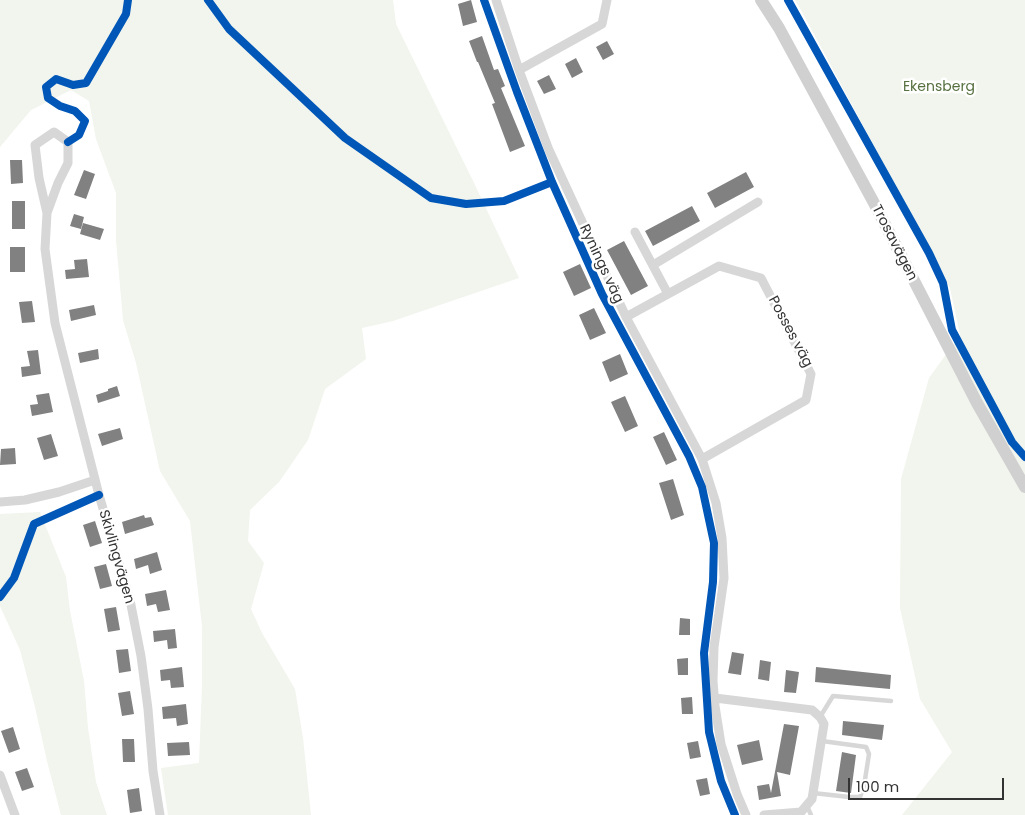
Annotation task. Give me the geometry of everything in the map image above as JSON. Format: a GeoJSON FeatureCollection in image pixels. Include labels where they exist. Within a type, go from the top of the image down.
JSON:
{"type":"FeatureCollection","features":[{"type":"Feature","properties":{"kind":"main road","name":"Trosavägen"},"geometry":{"type":"LineString","coordinates":[[761,0],[779,28],[874,204],[977,403],[1025,487]]}},
{"type":"Feature","properties":{"kind":"street","name":"Rynings väg"},"geometry":{"type":"LineString","coordinates":[[496,0],[519,70],[549,150],[626,317],[702,459],[716,503],[722,538],[724,578],[714,647],[713,681],[721,744],[737,794],[746,815]]}},
{"type":"Feature","properties":{"kind":"street"},"geometry":{"type":"LineString","coordinates":[[519,70],[602,24],[607,0]]}},
{"type":"Feature","properties":{"kind":"street","name":"Skivlingvägen"},"geometry":{"type":"LineString","coordinates":[[47,213],[68,163],[68,142],[54,132],[36,145],[39,178],[47,213],[45,249],[55,323],[95,480],[130,600],[141,656],[153,771],[160,815]]}},
{"type":"Feature","properties":{"kind":"street"},"geometry":{"type":"LineString","coordinates":[[653,265],[758,202]]}},
{"type":"Feature","properties":{"kind":"street"},"geometry":{"type":"LineString","coordinates":[[635,232],[668,294]]}},
{"type":"Feature","properties":{"kind":"street","name":"Posses väg"},"geometry":{"type":"LineString","coordinates":[[626,317],[719,266],[761,278],[812,374],[806,400],[702,459]]}},
{"type":"Feature","properties":{"kind":"street"},"geometry":{"type":"LineString","coordinates":[[0,502],[25,500],[95,480]]}},
{"type":"Feature","properties":{"kind":"street"},"geometry":{"type":"LineString","coordinates":[[715,698],[812,710],[820,717],[824,724],[812,799],[801,812],[764,815]]}},
{"type":"Feature","properties":{"kind":"street"},"geometry":{"type":"LineString","coordinates":[[0,775],[15,815]]}},
{"type":"Feature","properties":{"kind":"lane"},"geometry":{"type":"LineString","coordinates":[[820,717],[833,696],[891,701]]}},
{"type":"Feature","properties":{"kind":"lane"},"geometry":{"type":"LineString","coordinates":[[813,793],[849,798],[860,797],[864,786],[868,754],[866,747],[822,741]]}},
{"type":"Feature","properties":{"kind":"lane"},"geometry":{"type":"LineString","coordinates":[[807,806],[811,815]]}},
{"type":"Feature","properties":{"kind":"green space"},"geometry":{"type":"Polygon","coordinates":[[[0,0],[393,0],[396,24],[519,278],[393,321],[362,328],[366,359],[325,389],[308,440],[279,482],[250,510],[248,541],[264,563],[251,609],[262,633],[295,689],[303,738],[311,815],[168,815],[161,768],[199,763],[202,626],[190,521],[160,471],[136,363],[123,320],[116,240],[116,193],[96,139],[89,101],[71,90],[31,110],[0,147],[0,0]]]}},
{"type":"Feature","properties":{"kind":"green space","name":"Ekensberg"},"geometry":{"type":"Polygon","coordinates":[[[795,0],[1025,0],[1025,815],[902,815],[952,752],[920,699],[900,608],[901,479],[929,378],[960,335],[950,288],[795,0]]]}},
{"type":"Feature","properties":{"kind":"green space"},"geometry":{"type":"Polygon","coordinates":[[[40,512],[66,577],[70,611],[84,681],[88,728],[96,782],[107,815],[61,815],[20,650],[0,606],[0,514],[40,512]]]}},
{"type":"Feature","properties":{"kind":"building"},"geometry":{"type":"Polygon","coordinates":[[[471,0],[477,22],[463,26],[458,4],[471,0]]]}},
{"type":"Feature","properties":{"kind":"building"},"geometry":{"type":"Polygon","coordinates":[[[482,36],[494,70],[498,69],[505,86],[501,88],[525,146],[510,152],[492,104],[495,103],[469,41],[482,36]]]}},
{"type":"Feature","properties":{"kind":"building"},"geometry":{"type":"Polygon","coordinates":[[[607,41],[614,54],[603,60],[596,47],[607,41]]]}},
{"type":"Feature","properties":{"kind":"building"},"geometry":{"type":"Polygon","coordinates":[[[576,58],[583,72],[572,78],[565,64],[576,58]]]}},
{"type":"Feature","properties":{"kind":"building"},"geometry":{"type":"Polygon","coordinates":[[[549,75],[556,89],[544,94],[537,81],[549,75]]]}},
{"type":"Feature","properties":{"kind":"building"},"geometry":{"type":"Polygon","coordinates":[[[10,160],[22,160],[23,183],[11,184],[10,160]]]}},
{"type":"Feature","properties":{"kind":"building"},"geometry":{"type":"Polygon","coordinates":[[[84,170],[95,174],[86,199],[74,195],[84,170]]]}},
{"type":"Feature","properties":{"kind":"building"},"geometry":{"type":"Polygon","coordinates":[[[746,172],[754,187],[715,208],[707,193],[746,172]]]}},
{"type":"Feature","properties":{"kind":"building"},"geometry":{"type":"Polygon","coordinates":[[[12,201],[25,201],[25,229],[12,229],[12,201]]]}},
{"type":"Feature","properties":{"kind":"building"},"geometry":{"type":"Polygon","coordinates":[[[692,206],[700,221],[653,246],[645,231],[692,206]]]}},
{"type":"Feature","properties":{"kind":"building"},"geometry":{"type":"Polygon","coordinates":[[[74,214],[84,217],[81,229],[70,226],[74,214]]]}},
{"type":"Feature","properties":{"kind":"building"},"geometry":{"type":"Polygon","coordinates":[[[83,223],[104,229],[100,240],[80,234],[83,223]]]}},
{"type":"Feature","properties":{"kind":"building"},"geometry":{"type":"Polygon","coordinates":[[[624,241],[648,286],[631,295],[607,250],[624,241]]]}},
{"type":"Feature","properties":{"kind":"building"},"geometry":{"type":"Polygon","coordinates":[[[10,247],[25,247],[25,272],[10,272],[10,247]]]}},
{"type":"Feature","properties":{"kind":"building"},"geometry":{"type":"Polygon","coordinates":[[[87,259],[89,277],[66,279],[65,270],[75,269],[74,260],[87,259]]]}},
{"type":"Feature","properties":{"kind":"building"},"geometry":{"type":"Polygon","coordinates":[[[580,264],[591,288],[574,296],[563,272],[580,264]]]}},
{"type":"Feature","properties":{"kind":"building"},"geometry":{"type":"Polygon","coordinates":[[[32,301],[35,322],[22,323],[19,302],[32,301]]]}},
{"type":"Feature","properties":{"kind":"building"},"geometry":{"type":"Polygon","coordinates":[[[94,305],[96,315],[71,321],[69,310],[94,305]]]}},
{"type":"Feature","properties":{"kind":"building"},"geometry":{"type":"Polygon","coordinates":[[[594,308],[606,333],[590,340],[579,315],[594,308]]]}},
{"type":"Feature","properties":{"kind":"building"},"geometry":{"type":"Polygon","coordinates":[[[98,349],[99,359],[80,363],[78,353],[98,349]]]}},
{"type":"Feature","properties":{"kind":"building"},"geometry":{"type":"Polygon","coordinates":[[[38,350],[41,374],[22,377],[21,367],[30,366],[27,351],[38,350]]]}},
{"type":"Feature","properties":{"kind":"building"},"geometry":{"type":"Polygon","coordinates":[[[620,354],[628,374],[610,382],[602,362],[620,354]]]}},
{"type":"Feature","properties":{"kind":"building"},"geometry":{"type":"Polygon","coordinates":[[[117,386],[120,396],[98,403],[96,395],[117,386]]]}},
{"type":"Feature","properties":{"kind":"building"},"geometry":{"type":"Polygon","coordinates":[[[49,393],[53,412],[32,416],[30,405],[38,404],[36,395],[49,393]]]}},
{"type":"Feature","properties":{"kind":"building"},"geometry":{"type":"Polygon","coordinates":[[[625,396],[638,426],[625,432],[611,402],[625,396]]]}},
{"type":"Feature","properties":{"kind":"building"},"geometry":{"type":"Polygon","coordinates":[[[120,428],[123,439],[102,446],[98,434],[120,428]]]}},
{"type":"Feature","properties":{"kind":"building"},"geometry":{"type":"Polygon","coordinates":[[[664,432],[677,460],[666,465],[653,437],[664,432]]]}},
{"type":"Feature","properties":{"kind":"building"},"geometry":{"type":"Polygon","coordinates":[[[51,434],[58,456],[44,460],[37,438],[51,434]]]}},
{"type":"Feature","properties":{"kind":"building"},"geometry":{"type":"Polygon","coordinates":[[[15,448],[16,464],[0,465],[1,449],[15,448]]]}},
{"type":"Feature","properties":{"kind":"building"},"geometry":{"type":"Polygon","coordinates":[[[673,479],[684,515],[671,520],[659,483],[673,479]]]}},
{"type":"Feature","properties":{"kind":"building"},"geometry":{"type":"Polygon","coordinates":[[[144,515],[145,518],[151,517],[154,525],[125,534],[122,522],[144,515]]]}},
{"type":"Feature","properties":{"kind":"building"},"geometry":{"type":"Polygon","coordinates":[[[95,521],[102,543],[90,547],[83,525],[95,521]]]}},
{"type":"Feature","properties":{"kind":"building"},"geometry":{"type":"Polygon","coordinates":[[[157,552],[162,570],[150,574],[148,565],[136,569],[134,559],[157,552]]]}},
{"type":"Feature","properties":{"kind":"building"},"geometry":{"type":"Polygon","coordinates":[[[106,564],[112,586],[100,589],[94,567],[106,564]]]}},
{"type":"Feature","properties":{"kind":"building"},"geometry":{"type":"Polygon","coordinates":[[[166,590],[170,610],[158,612],[156,604],[147,606],[145,594],[166,590]]]}},
{"type":"Feature","properties":{"kind":"building"},"geometry":{"type":"Polygon","coordinates":[[[116,607],[120,630],[108,632],[104,609],[116,607]]]}},
{"type":"Feature","properties":{"kind":"building"},"geometry":{"type":"Polygon","coordinates":[[[680,618],[690,619],[690,635],[679,635],[680,618]]]}},
{"type":"Feature","properties":{"kind":"building"},"geometry":{"type":"Polygon","coordinates":[[[175,629],[177,648],[168,649],[167,640],[154,642],[153,631],[175,629]]]}},
{"type":"Feature","properties":{"kind":"building"},"geometry":{"type":"Polygon","coordinates":[[[128,649],[131,671],[119,673],[116,650],[128,649]]]}},
{"type":"Feature","properties":{"kind":"building"},"geometry":{"type":"Polygon","coordinates":[[[732,652],[744,654],[741,675],[728,673],[732,652]]]}},
{"type":"Feature","properties":{"kind":"building"},"geometry":{"type":"Polygon","coordinates":[[[688,658],[688,675],[678,675],[677,659],[688,658]]]}},
{"type":"Feature","properties":{"kind":"building"},"geometry":{"type":"Polygon","coordinates":[[[760,660],[771,662],[769,681],[758,679],[760,660]]]}},
{"type":"Feature","properties":{"kind":"building"},"geometry":{"type":"Polygon","coordinates":[[[182,667],[184,687],[171,688],[170,680],[161,681],[160,670],[182,667]]]}},
{"type":"Feature","properties":{"kind":"building"},"geometry":{"type":"Polygon","coordinates":[[[816,667],[891,675],[890,689],[815,682],[816,667]]]}},
{"type":"Feature","properties":{"kind":"building"},"geometry":{"type":"Polygon","coordinates":[[[786,670],[799,672],[796,693],[784,692],[786,670]]]}},
{"type":"Feature","properties":{"kind":"building"},"geometry":{"type":"Polygon","coordinates":[[[130,691],[134,714],[122,716],[118,693],[130,691]]]}},
{"type":"Feature","properties":{"kind":"building"},"geometry":{"type":"Polygon","coordinates":[[[692,697],[693,714],[682,714],[681,698],[692,697]]]}},
{"type":"Feature","properties":{"kind":"building"},"geometry":{"type":"Polygon","coordinates":[[[186,704],[188,724],[177,726],[176,718],[163,719],[162,707],[186,704]]]}},
{"type":"Feature","properties":{"kind":"building"},"geometry":{"type":"Polygon","coordinates":[[[843,721],[884,725],[882,740],[842,735],[843,721]]]}},
{"type":"Feature","properties":{"kind":"building"},"geometry":{"type":"Polygon","coordinates":[[[784,724],[799,726],[790,775],[777,772],[781,796],[759,800],[757,786],[769,784],[771,793],[784,724]]]}},
{"type":"Feature","properties":{"kind":"building"},"geometry":{"type":"Polygon","coordinates":[[[13,727],[20,749],[9,753],[1,731],[13,727]]]}},
{"type":"Feature","properties":{"kind":"building"},"geometry":{"type":"Polygon","coordinates":[[[122,739],[134,739],[135,762],[123,762],[122,739]]]}},
{"type":"Feature","properties":{"kind":"building"},"geometry":{"type":"Polygon","coordinates":[[[759,740],[763,760],[742,765],[737,745],[759,740]]]}},
{"type":"Feature","properties":{"kind":"building"},"geometry":{"type":"Polygon","coordinates":[[[698,741],[701,757],[690,759],[687,743],[698,741]]]}},
{"type":"Feature","properties":{"kind":"building"},"geometry":{"type":"Polygon","coordinates":[[[189,742],[190,755],[168,756],[167,743],[189,742]]]}},
{"type":"Feature","properties":{"kind":"building"},"geometry":{"type":"Polygon","coordinates":[[[842,752],[856,755],[851,793],[836,791],[842,752]]]}},
{"type":"Feature","properties":{"kind":"building"},"geometry":{"type":"Polygon","coordinates":[[[27,768],[34,787],[22,791],[15,772],[27,768]]]}},
{"type":"Feature","properties":{"kind":"building"},"geometry":{"type":"Polygon","coordinates":[[[707,778],[710,794],[700,796],[696,780],[707,778]]]}},
{"type":"Feature","properties":{"kind":"building"},"geometry":{"type":"Polygon","coordinates":[[[139,788],[142,811],[130,813],[127,790],[139,788]]]}},
{"type":"Feature","properties":{"kind":"cycle path"},"geometry":{"type":"LineString","coordinates":[[68,142],[79,135],[85,121],[75,111],[60,106],[48,98],[46,87],[56,79],[73,85],[86,83],[126,14],[128,0]]}},
{"type":"Feature","properties":{"kind":"cycle path"},"geometry":{"type":"LineString","coordinates":[[208,0],[229,29],[345,138],[431,198],[466,204],[504,201],[552,182]]}},
{"type":"Feature","properties":{"kind":"cycle path"},"geometry":{"type":"LineString","coordinates":[[484,0],[552,182],[602,294],[689,456],[702,487],[714,543],[713,582],[704,653],[709,732],[721,781],[735,815]]}},
{"type":"Feature","properties":{"kind":"cycle path"},"geometry":{"type":"LineString","coordinates":[[788,0],[929,253],[943,283],[952,330],[1012,442],[1025,457]]}},
{"type":"Feature","properties":{"kind":"cycle path"},"geometry":{"type":"LineString","coordinates":[[0,597],[14,578],[34,524],[99,495]]}}]}
